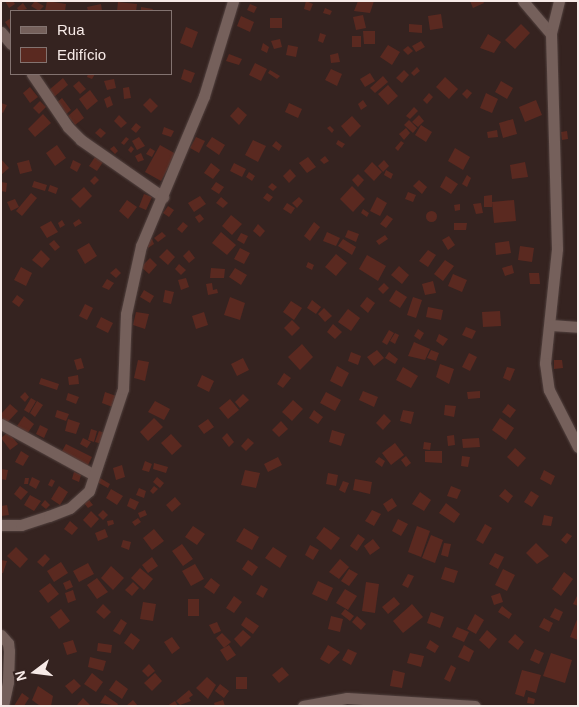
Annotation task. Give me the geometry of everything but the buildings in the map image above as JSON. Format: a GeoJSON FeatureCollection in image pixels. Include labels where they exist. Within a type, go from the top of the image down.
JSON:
{"type":"FeatureCollection","features":[{"type":"Feature","properties":{"kind":"street"},"geometry":{"type":"LineString","coordinates":[[1,525],[29,523],[70,508],[89,491],[123,389],[131,280],[141,246],[204,96],[234,1]]}},
{"type":"Feature","properties":{"kind":"street"},"geometry":{"type":"LineString","coordinates":[[523,1],[551,34]]}},
{"type":"Feature","properties":{"kind":"street"},"geometry":{"type":"LineString","coordinates":[[559,1],[551,34],[557,249],[546,377],[578,447]]}},
{"type":"Feature","properties":{"kind":"street"},"geometry":{"type":"LineString","coordinates":[[1,32],[10,43]]}},
{"type":"Feature","properties":{"kind":"street"},"geometry":{"type":"LineString","coordinates":[[33,75],[68,127],[81,140],[163,197]]}},
{"type":"Feature","properties":{"kind":"street"},"geometry":{"type":"LineString","coordinates":[[551,326],[578,327]]}},
{"type":"Feature","properties":{"kind":"street"},"geometry":{"type":"LineString","coordinates":[[1,424],[94,475]]}},
{"type":"Feature","properties":{"kind":"street"},"geometry":{"type":"LineString","coordinates":[[1,635],[8,643],[9,651],[8,682],[3,706]]}},
{"type":"Feature","properties":{"kind":"street"},"geometry":{"type":"LineString","coordinates":[[303,706],[348,698],[475,706]]}}]}
